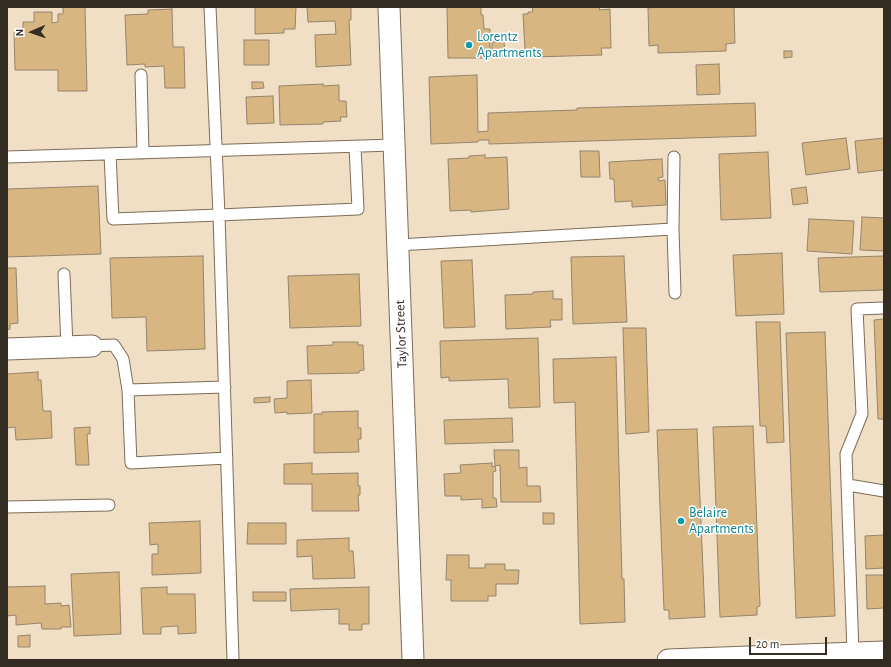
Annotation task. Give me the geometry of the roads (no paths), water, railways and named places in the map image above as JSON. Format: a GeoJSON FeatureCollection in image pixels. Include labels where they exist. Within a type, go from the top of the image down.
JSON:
{"type":"FeatureCollection","features":[{"type":"Feature","properties":{"kind":"street","name":"Taylor Street"},"geometry":{"type":"LineString","coordinates":[[389,7],[413,660]]}},
{"type":"Feature","properties":{"kind":"street"},"geometry":{"type":"LineString","coordinates":[[7,349],[92,346]]}},
{"type":"Feature","properties":{"kind":"street"},"geometry":{"type":"LineString","coordinates":[[668,660],[884,652]]}},
{"type":"Feature","properties":{"kind":"lane"},"geometry":{"type":"LineString","coordinates":[[210,7],[217,151],[233,660]]}},
{"type":"Feature","properties":{"kind":"lane"},"geometry":{"type":"LineString","coordinates":[[140,75],[143,153]]}},
{"type":"Feature","properties":{"kind":"lane"},"geometry":{"type":"LineString","coordinates":[[7,158],[394,145]]}},
{"type":"Feature","properties":{"kind":"lane"},"geometry":{"type":"LineString","coordinates":[[110,154],[113,219],[358,209],[355,147]]}},
{"type":"Feature","properties":{"kind":"lane"},"geometry":{"type":"LineString","coordinates":[[674,157],[673,229],[675,293]]}},
{"type":"Feature","properties":{"kind":"lane"},"geometry":{"type":"LineString","coordinates":[[398,245],[673,229]]}},
{"type":"Feature","properties":{"kind":"lane"},"geometry":{"type":"LineString","coordinates":[[64,274],[67,347]]}},
{"type":"Feature","properties":{"kind":"lane"},"geometry":{"type":"LineString","coordinates":[[853,653],[846,454],[862,414],[857,309],[884,308]]}},
{"type":"Feature","properties":{"kind":"lane"},"geometry":{"type":"LineString","coordinates":[[92,346],[114,345],[123,359],[128,390],[131,463],[227,458]]}},
{"type":"Feature","properties":{"kind":"lane"},"geometry":{"type":"LineString","coordinates":[[128,390],[224,386]]}},
{"type":"Feature","properties":{"kind":"lane"},"geometry":{"type":"LineString","coordinates":[[848,485],[884,491]]}},
{"type":"Feature","properties":{"kind":"lane"},"geometry":{"type":"LineString","coordinates":[[7,507],[109,504]]}},
{"type":"Feature","properties":{"kind":"place","name":"Lorentz Apartments"},"geometry":{"type":"Point","coordinates":[469,45]}},
{"type":"Feature","properties":{"kind":"place","name":"Belaire Apartments"},"geometry":{"type":"Point","coordinates":[681,521]}}]}
